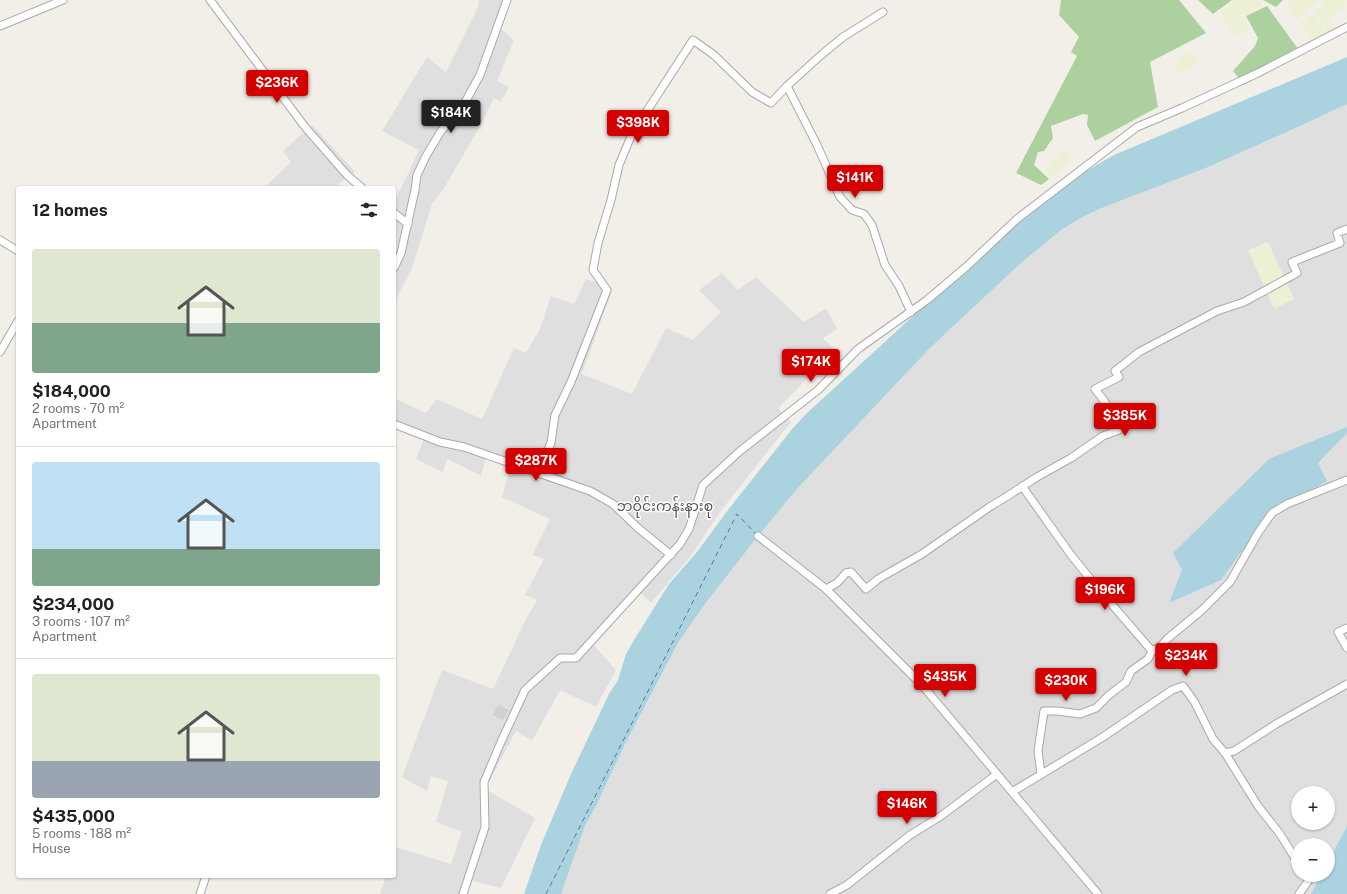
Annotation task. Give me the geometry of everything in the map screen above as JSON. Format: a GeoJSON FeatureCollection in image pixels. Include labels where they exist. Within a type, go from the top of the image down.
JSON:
{"type":"FeatureCollection","features":[{"type":"Feature","properties":{"kind":"street"},"geometry":{"type":"LineString","coordinates":[[0,26],[63,0]]}},
{"type":"Feature","properties":{"kind":"street"},"geometry":{"type":"LineString","coordinates":[[210,0],[305,127],[347,175],[360,186]]}},
{"type":"Feature","properties":{"kind":"street"},"geometry":{"type":"LineString","coordinates":[[396,264],[401,253],[408,224],[417,175],[441,130],[463,106],[480,75],[507,0]]}},
{"type":"Feature","properties":{"kind":"street"},"geometry":{"type":"LineString","coordinates":[[537,473],[551,443],[555,415],[576,369],[607,290],[593,270],[598,243],[611,200],[619,165],[632,134],[693,40],[714,55],[752,92],[771,103],[820,56],[843,37],[883,12]]}},
{"type":"Feature","properties":{"kind":"street"},"geometry":{"type":"LineString","coordinates":[[463,894],[485,827],[484,782],[526,690],[560,658],[576,658],[671,555],[689,529],[703,485],[740,451],[818,390],[858,349],[912,312],[966,267],[1017,219],[1137,127],[1258,73],[1347,27]]}},
{"type":"Feature","properties":{"kind":"street"},"geometry":{"type":"LineString","coordinates":[[788,86],[817,145],[840,197],[852,210],[864,214],[872,225],[885,265],[899,286],[912,312]]}},
{"type":"Feature","properties":{"kind":"street"},"geometry":{"type":"LineString","coordinates":[[396,215],[408,224]]}},
{"type":"Feature","properties":{"kind":"street"},"geometry":{"type":"LineString","coordinates":[[826,590],[837,583],[846,573],[852,572],[866,589],[878,579],[922,554],[1022,486],[1071,458],[1103,436],[1119,430],[1105,402],[1095,389],[1119,377],[1115,371],[1145,349],[1217,311],[1244,302],[1297,273],[1292,262],[1340,243],[1337,233],[1347,229]]}},
{"type":"Feature","properties":{"kind":"street"},"geometry":{"type":"LineString","coordinates":[[0,240],[16,250]]}},
{"type":"Feature","properties":{"kind":"street"},"geometry":{"type":"LineString","coordinates":[[0,352],[16,325]]}},
{"type":"Feature","properties":{"kind":"street"},"geometry":{"type":"LineString","coordinates":[[396,425],[440,442],[464,447],[590,492],[614,504],[638,528],[671,555]]}},
{"type":"Feature","properties":{"kind":"street"},"geometry":{"type":"LineString","coordinates":[[1041,774],[1038,751],[1044,711],[1080,714],[1096,708],[1109,695],[1126,682],[1131,671],[1148,659],[1152,651],[1161,646],[1167,638],[1202,610],[1230,582],[1258,533],[1272,513],[1287,504],[1347,480]]}},
{"type":"Feature","properties":{"kind":"street"},"geometry":{"type":"LineString","coordinates":[[1022,486],[1071,555],[1152,651]]}},
{"type":"Feature","properties":{"kind":"street"},"geometry":{"type":"LineString","coordinates":[[758,536],[826,590],[922,685],[1098,894]]}},
{"type":"Feature","properties":{"kind":"street"},"geometry":{"type":"LineString","coordinates":[[1347,628],[1338,632],[1347,648]]}},
{"type":"Feature","properties":{"kind":"street"},"geometry":{"type":"LineString","coordinates":[[1225,753],[1234,751],[1276,724],[1347,684]]}},
{"type":"Feature","properties":{"kind":"street"},"geometry":{"type":"LineString","coordinates":[[1012,792],[1103,737],[1172,690],[1183,686],[1194,701],[1214,738],[1254,800],[1280,834],[1291,852]]}},
{"type":"Feature","properties":{"kind":"street"},"geometry":{"type":"LineString","coordinates":[[830,894],[846,885],[910,835],[942,816],[997,774]]}},
{"type":"Feature","properties":{"kind":"street"},"geometry":{"type":"LineString","coordinates":[[200,894],[206,878]]}},
{"type":"Feature","properties":{"kind":"street"},"geometry":{"type":"LineString","coordinates":[[1299,894],[1308,882]]}},
{"type":"Feature","properties":{"kind":"shaded area"},"geometry":{"type":"Polygon","coordinates":[[[479,0],[511,0],[499,27],[514,40],[497,81],[509,87],[501,102],[494,98],[479,128],[443,190],[432,204],[412,268],[396,300],[396,199],[419,150],[382,131],[427,57],[446,72],[478,7],[479,0]]]}},
{"type":"Feature","properties":{"kind":"shaded area"},"geometry":{"type":"Polygon","coordinates":[[[1347,104],[1347,826],[1335,849],[1335,838],[1291,838],[1291,882],[1317,882],[1311,894],[561,894],[585,826],[625,744],[678,643],[705,604],[796,490],[929,349],[1020,264],[1061,230],[1099,209],[1206,168],[1347,104]]]}},
{"type":"Feature","properties":{"kind":"shaded area"},"geometry":{"type":"Polygon","coordinates":[[[312,125],[355,172],[338,184],[340,186],[266,186],[291,162],[283,151],[312,125]]]}},
{"type":"Feature","properties":{"kind":"shaded area"},"geometry":{"type":"Polygon","coordinates":[[[722,273],[738,290],[756,277],[804,322],[826,308],[837,329],[823,338],[837,352],[818,368],[778,408],[791,422],[720,512],[690,557],[651,603],[638,590],[591,642],[616,670],[596,707],[560,690],[532,741],[516,731],[485,789],[535,818],[501,888],[469,880],[465,894],[380,894],[385,878],[396,878],[396,847],[451,864],[462,832],[436,822],[448,781],[431,776],[427,791],[402,777],[442,670],[493,689],[526,619],[537,600],[525,595],[544,559],[532,555],[550,519],[502,497],[510,469],[486,458],[481,476],[447,459],[443,472],[416,459],[427,432],[396,421],[396,399],[426,413],[437,399],[482,419],[514,348],[526,353],[540,329],[551,296],[574,304],[586,279],[613,288],[582,374],[632,394],[666,328],[693,340],[721,312],[699,290],[722,273]]]}},
{"type":"Feature","properties":{"kind":"shaded area"},"geometry":{"type":"Polygon","coordinates":[[[498,705],[509,710],[503,720],[493,715],[498,705]]]}},
{"type":"Feature","properties":{"kind":"green space"},"geometry":{"type":"Polygon","coordinates":[[[1061,0],[1179,0],[1206,33],[1150,62],[1158,107],[1095,141],[1087,125],[1088,115],[1083,114],[1051,126],[1053,138],[1044,151],[1038,152],[1034,165],[1049,179],[1041,185],[1016,173],[1077,56],[1071,52],[1079,37],[1059,15],[1061,0]]]}},
{"type":"Feature","properties":{"kind":"green space"},"geometry":{"type":"Polygon","coordinates":[[[1198,0],[1232,0],[1213,14],[1198,0]]]}},
{"type":"Feature","properties":{"kind":"green space"},"geometry":{"type":"Polygon","coordinates":[[[1236,0],[1258,0],[1262,5],[1245,15],[1249,29],[1236,38],[1220,12],[1236,0]]]}},
{"type":"Feature","properties":{"kind":"green space"},"geometry":{"type":"Polygon","coordinates":[[[1263,0],[1283,0],[1276,7],[1263,0]]]}},
{"type":"Feature","properties":{"kind":"green space"},"geometry":{"type":"Polygon","coordinates":[[[1293,0],[1319,0],[1297,20],[1286,6],[1293,0]]]}},
{"type":"Feature","properties":{"kind":"green space"},"geometry":{"type":"Polygon","coordinates":[[[1326,0],[1344,0],[1347,6],[1330,17],[1321,4],[1326,0]]]}},
{"type":"Feature","properties":{"kind":"green space"},"geometry":{"type":"Polygon","coordinates":[[[1267,6],[1301,53],[1244,85],[1233,71],[1255,46],[1258,38],[1246,16],[1267,6]]]}},
{"type":"Feature","properties":{"kind":"green space"},"geometry":{"type":"Polygon","coordinates":[[[1321,7],[1336,27],[1329,31],[1314,12],[1321,7]]]}},
{"type":"Feature","properties":{"kind":"green space"},"geometry":{"type":"Polygon","coordinates":[[[1312,14],[1326,32],[1312,39],[1301,24],[1312,14]]]}},
{"type":"Feature","properties":{"kind":"green space"},"geometry":{"type":"Polygon","coordinates":[[[1190,50],[1198,60],[1181,73],[1173,63],[1190,50]]]}},
{"type":"Feature","properties":{"kind":"green space"},"geometry":{"type":"Polygon","coordinates":[[[1064,150],[1072,160],[1052,178],[1045,168],[1064,150]]]}},
{"type":"Feature","properties":{"kind":"green space"},"geometry":{"type":"Polygon","coordinates":[[[1268,242],[1294,299],[1274,309],[1248,250],[1268,242]]]}},
{"type":"Feature","properties":{"kind":"water"},"geometry":{"type":"Polygon","coordinates":[[[1347,57],[1347,104],[1206,168],[1099,209],[1079,219],[1061,230],[1020,264],[929,349],[796,490],[705,604],[678,643],[625,744],[585,826],[561,894],[524,894],[541,845],[571,774],[609,694],[618,680],[626,654],[634,640],[669,584],[697,552],[728,510],[793,428],[806,414],[984,251],[1076,177],[1114,155],[1347,57]]]}},
{"type":"Feature","properties":{"kind":"water"},"geometry":{"type":"Polygon","coordinates":[[[1347,427],[1347,433],[1318,463],[1327,481],[1272,510],[1221,580],[1169,603],[1182,570],[1173,553],[1269,459],[1347,427]]]}},
{"type":"Feature","properties":{"kind":"water"},"geometry":{"type":"Polygon","coordinates":[[[1347,826],[1347,894],[1311,894],[1317,882],[1335,882],[1335,849],[1347,826]]]}},
{"type":"Feature","properties":{"kind":"ferry route"},"geometry":{"type":"LineString","coordinates":[[546,894],[737,514],[756,534]]}},
{"type":"Feature","properties":{"kind":"district","name":"ဘဝိုင်းကန်းနားစု"},"geometry":{"type":"Point","coordinates":[665,506]}}]}
